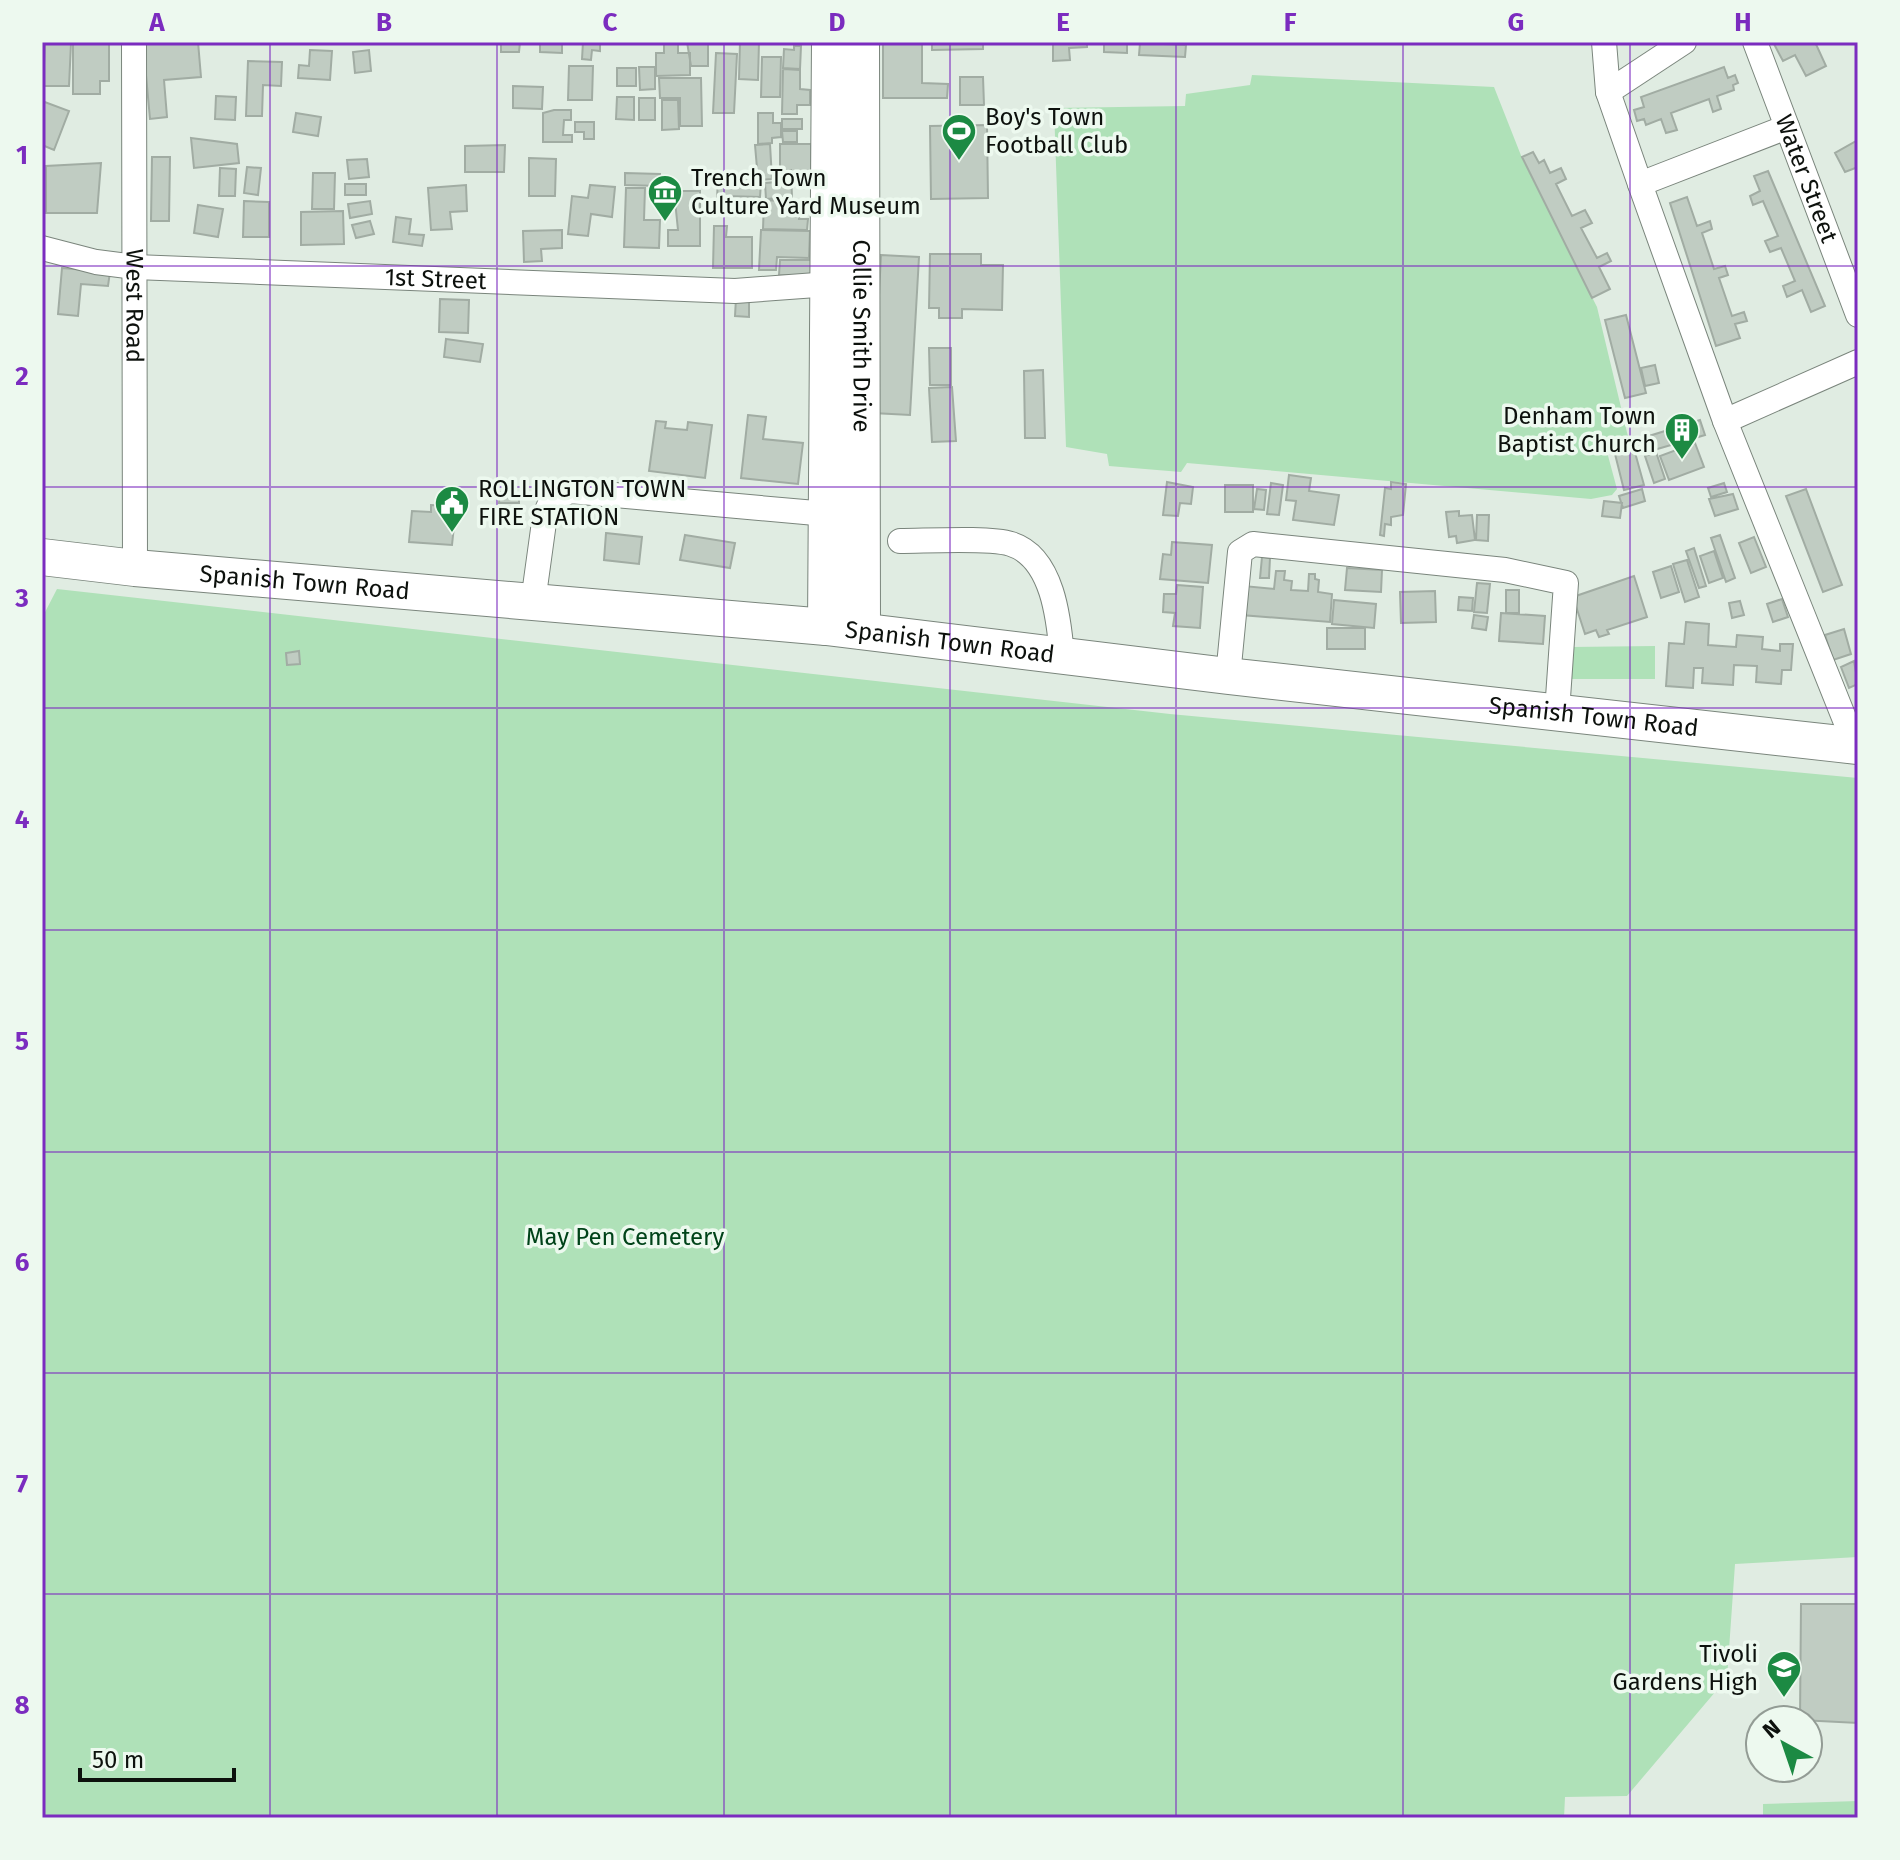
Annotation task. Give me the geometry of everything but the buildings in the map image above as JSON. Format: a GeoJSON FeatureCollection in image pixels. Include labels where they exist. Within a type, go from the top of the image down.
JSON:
{"type":"FeatureCollection","features":[{"type":"Feature","properties":{"kind":"main road","name":"Collie Smith Drive"},"geometry":{"type":"LineString","coordinates":[[826,627],[830,42]]}},
{"type":"Feature","properties":{"kind":"main road","name":"Collie Smith Drive"},"geometry":{"type":"LineString","coordinates":[[861,42],[862,631]]}},
{"type":"Feature","properties":{"kind":"main road","name":"Spanish Town Road"},"geometry":{"type":"LineString","coordinates":[[42,557],[135,568],[826,627],[1228,676],[1856,746]]}},
{"type":"Feature","properties":{"kind":"street","name":"West Road"},"geometry":{"type":"LineString","coordinates":[[134,42],[135,568]]}},
{"type":"Feature","properties":{"kind":"street"},"geometry":{"type":"LineString","coordinates":[[1604,42],[1608,92],[1640,184],[1725,421],[1856,746]]}},
{"type":"Feature","properties":{"kind":"street"},"geometry":{"type":"LineString","coordinates":[[1608,92],[1684,42]]}},
{"type":"Feature","properties":{"kind":"street","name":"Water Street"},"geometry":{"type":"LineString","coordinates":[[1755,42],[1858,315]]}},
{"type":"Feature","properties":{"kind":"street"},"geometry":{"type":"LineString","coordinates":[[1640,184],[1787,127]]}},
{"type":"Feature","properties":{"kind":"street","name":"1st Street"},"geometry":{"type":"LineString","coordinates":[[42,248],[96,262],[135,267],[735,291],[830,284]]}},
{"type":"Feature","properties":{"kind":"street"},"geometry":{"type":"LineString","coordinates":[[1725,421],[1858,362]]}},
{"type":"Feature","properties":{"kind":"street"},"geometry":{"type":"LineString","coordinates":[[533,602],[545,515],[551,501],[570,491],[827,514]]}},
{"type":"Feature","properties":{"kind":"street"},"geometry":{"type":"LineString","coordinates":[[900,541],[1010,543],[1029,553],[1046,579],[1059,623],[1062,656]]}},
{"type":"Feature","properties":{"kind":"street"},"geometry":{"type":"LineString","coordinates":[[1228,676],[1240,552],[1245,546],[1253,544],[1489,568],[1566,583],[1557,712]]}},
{"type":"Feature","properties":{"kind":"green space"},"geometry":{"type":"Polygon","coordinates":[[[1252,75],[1494,87],[1522,158],[1597,307],[1630,445],[1607,452],[1617,489],[1612,495],[1591,499],[1187,463],[1181,472],[1109,466],[1107,454],[1066,447],[1054,108],[1185,106],[1186,94],[1250,85],[1252,75]]]}},
{"type":"Feature","properties":{"kind":"green space","name":"May Pen Cemetery"},"geometry":{"type":"Polygon","coordinates":[[[57,589],[1170,714],[1858,778],[1858,1557],[1735,1564],[1727,1678],[1627,1796],[1565,1797],[1564,1818],[42,1818],[42,618],[57,589]]]}},
{"type":"Feature","properties":{"kind":"green space"},"geometry":{"type":"Polygon","coordinates":[[[1655,646],[1655,679],[1571,679],[1571,647],[1655,646]]]}},
{"type":"Feature","properties":{"kind":"green space"},"geometry":{"type":"Polygon","coordinates":[[[1858,1801],[1858,1818],[1763,1818],[1763,1804],[1858,1801]]]}},
{"type":"Feature","properties":{"kind":"place","name":"Boy's Town Football Club"},"geometry":{"type":"Point","coordinates":[959,162]}},
{"type":"Feature","properties":{"kind":"place","name":"Trench Town Culture Yard Museum"},"geometry":{"type":"Point","coordinates":[665,223]}},
{"type":"Feature","properties":{"kind":"place","name":"Denham Town Baptist Church"},"geometry":{"type":"Point","coordinates":[1682,461]}},
{"type":"Feature","properties":{"kind":"place","name":"ROLLINGTON TOWN FIRE STATION"},"geometry":{"type":"Point","coordinates":[452,534]}},
{"type":"Feature","properties":{"kind":"place","name":"Tivoli Gardens High"},"geometry":{"type":"Point","coordinates":[1784,1699]}}]}
